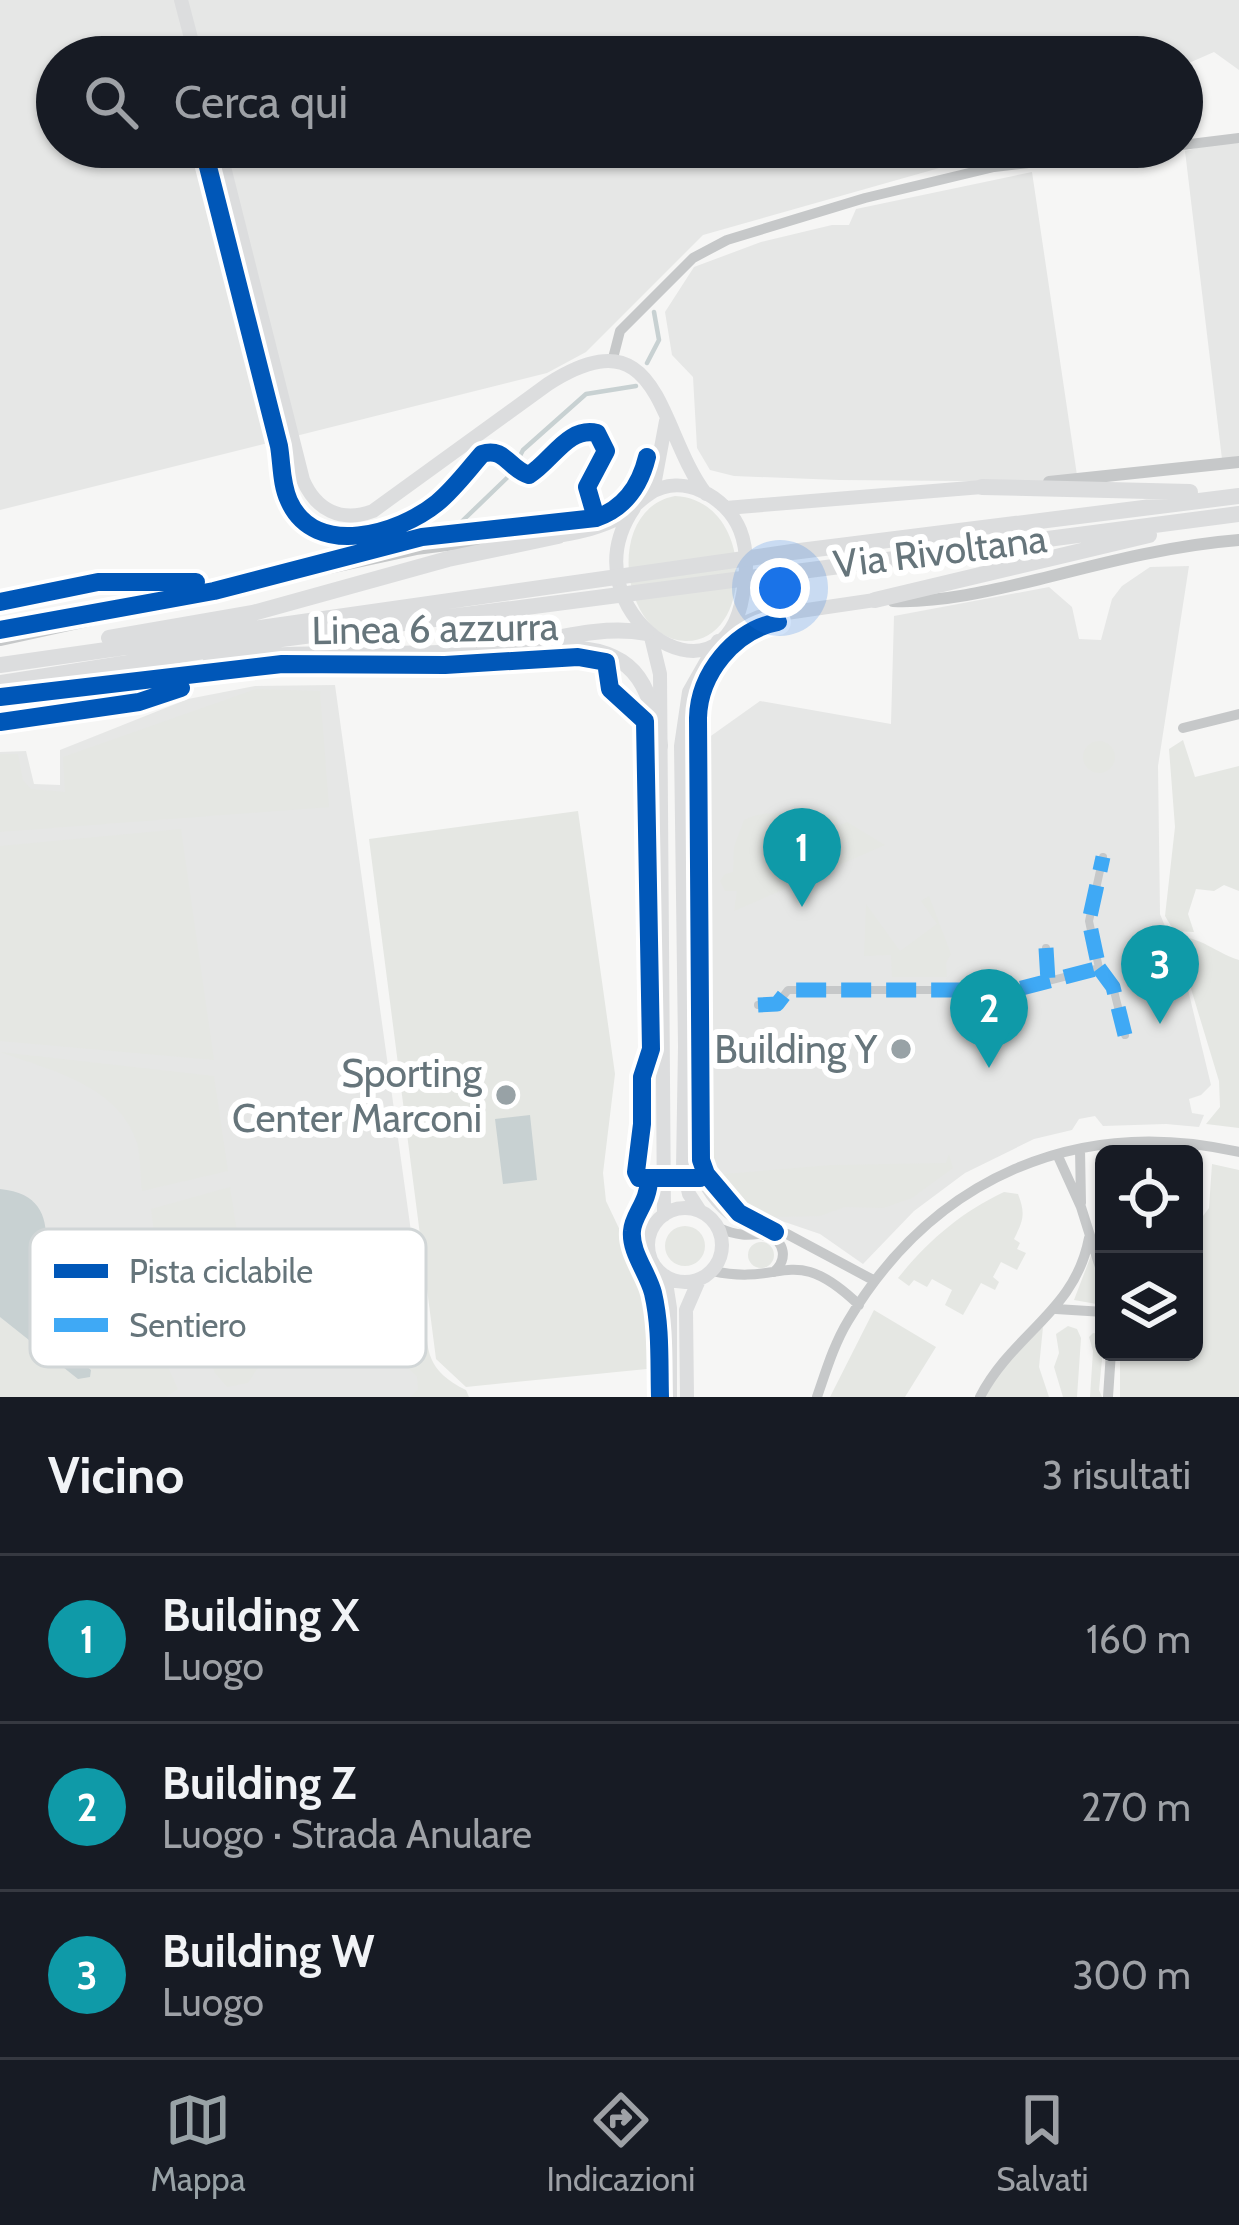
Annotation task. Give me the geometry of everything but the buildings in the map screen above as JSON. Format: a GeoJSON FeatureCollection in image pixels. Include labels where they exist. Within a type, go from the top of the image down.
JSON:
{"type":"FeatureCollection","features":[{"type":"Feature","properties":{"kind":"highway"},"geometry":{"type":"LineString","coordinates":[[982,487],[1239,492]]}},
{"type":"Feature","properties":{"kind":"highway","name":"Via Rivoltana"},"geometry":{"type":"LineString","coordinates":[[0,665],[794,561],[1239,492]]}},
{"type":"Feature","properties":{"kind":"highway"},"geometry":{"type":"LineString","coordinates":[[875,600],[966,582],[1140,536],[1239,518]]}},
{"type":"Feature","properties":{"kind":"highway","name":"Via Rivoltana"},"geometry":{"type":"LineString","coordinates":[[794,561],[1239,518]]}},
{"type":"Feature","properties":{"kind":"highway"},"geometry":{"type":"LineString","coordinates":[[55,656],[115,636],[253,613],[448,559],[558,536]]}},
{"type":"Feature","properties":{"kind":"highway","name":"Via Rivoltana"},"geometry":{"type":"LineString","coordinates":[[0,683],[585,590]]}},
{"type":"Feature","properties":{"kind":"highway"},"geometry":{"type":"LineString","coordinates":[[505,649],[616,630],[648,635]]}},
{"type":"Feature","properties":{"kind":"highway"},"geometry":{"type":"LineString","coordinates":[[76,670],[168,667],[286,654],[588,648],[624,662],[646,688],[660,746]]}},
{"type":"Feature","properties":{"kind":"main road"},"geometry":{"type":"LineString","coordinates":[[182,0],[191,36]]}},
{"type":"Feature","properties":{"kind":"main road"},"geometry":{"type":"LineString","coordinates":[[224,168],[303,480],[316,502],[338,515],[364,515],[386,504],[570,370],[612,362],[633,367],[647,378],[706,494]]}},
{"type":"Feature","properties":{"kind":"main road"},"geometry":{"type":"LineString","coordinates":[[653,491],[666,416]]}},
{"type":"Feature","properties":{"kind":"main road"},"geometry":{"type":"LineString","coordinates":[[558,536],[598,526],[634,508],[653,491],[682,486],[726,508],[740,532],[746,568],[741,605],[693,681],[682,733],[682,1168],[689,1194],[718,1228],[723,1247],[686,1310],[687,1397]]}},
{"type":"Feature","properties":{"kind":"main road"},"geometry":{"type":"LineString","coordinates":[[726,508],[982,487]]}},
{"type":"Feature","properties":{"kind":"main road"},"geometry":{"type":"LineString","coordinates":[[634,508],[621,535],[619,572],[628,608],[648,635],[660,674],[664,1215]]}},
{"type":"Feature","properties":{"kind":"main road"},"geometry":{"type":"LineString","coordinates":[[648,635],[685,650],[759,617],[875,600]]}},
{"type":"Feature","properties":{"kind":"main road"},"geometry":{"type":"LineString","coordinates":[[685,1046],[698,1173],[728,1212],[765,1234]]}},
{"type":"Feature","properties":{"kind":"main road"},"geometry":{"type":"LineString","coordinates":[[700,1210],[681,1208],[664,1215],[652,1228],[648,1244],[653,1264],[665,1276],[682,1282],[706,1275]]}},
{"type":"Feature","properties":{"kind":"main road"},"geometry":{"type":"LineString","coordinates":[[665,1276],[670,1308],[670,1397]]}},
{"type":"Feature","properties":{"kind":"street"},"geometry":{"type":"LineString","coordinates":[[1203,143],[1239,138]]}},
{"type":"Feature","properties":{"kind":"street"},"geometry":{"type":"LineString","coordinates":[[612,362],[620,332],[709,247],[985,168]]}},
{"type":"Feature","properties":{"kind":"street"},"geometry":{"type":"LineString","coordinates":[[982,487],[1239,463]]}},
{"type":"Feature","properties":{"kind":"street"},"geometry":{"type":"LineString","coordinates":[[0,640],[416,550],[492,538],[558,536]]}},
{"type":"Feature","properties":{"kind":"street"},"geometry":{"type":"LineString","coordinates":[[875,600],[949,597],[1156,550],[1239,539]]}},
{"type":"Feature","properties":{"kind":"street"},"geometry":{"type":"LineString","coordinates":[[1184,728],[1239,714]]}},
{"type":"Feature","properties":{"kind":"street"},"geometry":{"type":"LineString","coordinates":[[1103,856],[1089,921],[1099,968],[1113,987],[1125,1035]]}},
{"type":"Feature","properties":{"kind":"street"},"geometry":{"type":"LineString","coordinates":[[1046,948],[1048,981]]}},
{"type":"Feature","properties":{"kind":"street"},"geometry":{"type":"LineString","coordinates":[[758,1005],[777,1004],[788,990],[1014,990],[1099,968]]}},
{"type":"Feature","properties":{"kind":"street"},"geometry":{"type":"LineString","coordinates":[[818,1397],[840,1336],[875,1281],[909,1243],[963,1196],[1040,1156],[1080,1149],[1158,1143],[1239,1152]]}},
{"type":"Feature","properties":{"kind":"street"},"geometry":{"type":"LineString","coordinates":[[1080,1149],[1081,1207]]}},
{"type":"Feature","properties":{"kind":"street"},"geometry":{"type":"LineString","coordinates":[[1058,1154],[1081,1207],[1095,1256]]}},
{"type":"Feature","properties":{"kind":"street"},"geometry":{"type":"LineString","coordinates":[[718,1228],[742,1237],[787,1234],[875,1281]]}},
{"type":"Feature","properties":{"kind":"street"},"geometry":{"type":"LineString","coordinates":[[765,1234],[777,1239],[783,1252],[774,1273]]}},
{"type":"Feature","properties":{"kind":"street"},"geometry":{"type":"LineString","coordinates":[[980,1397],[1016,1343],[1056,1309],[1081,1267],[1088,1238]]}},
{"type":"Feature","properties":{"kind":"street"},"geometry":{"type":"LineString","coordinates":[[706,1275],[748,1276],[790,1268],[815,1271],[859,1305]]}},
{"type":"Feature","properties":{"kind":"street"},"geometry":{"type":"LineString","coordinates":[[1056,1309],[1095,1311]]}},
{"type":"Feature","properties":{"kind":"street"},"geometry":{"type":"LineString","coordinates":[[1108,1397],[1111,1361]]}},
{"type":"Feature","properties":{"kind":"shaded area"},"geometry":{"type":"Polygon","coordinates":[[[0,0],[1239,0],[1239,70],[1214,52],[1203,57],[1203,36],[36,36],[36,168],[939,168],[703,235],[586,352],[547,373],[0,510],[0,0]]]}},
{"type":"Feature","properties":{"kind":"shaded area"},"geometry":{"type":"Polygon","coordinates":[[[1239,137],[1239,456],[1222,459],[1187,168],[1203,168],[1203,146],[1239,137]]]}},
{"type":"Feature","properties":{"kind":"shaded area"},"geometry":{"type":"Polygon","coordinates":[[[1032,172],[1078,482],[839,480],[734,476],[710,470],[697,448],[693,377],[672,355],[665,312],[694,267],[761,242],[849,225],[856,209],[1032,172]]]}},
{"type":"Feature","properties":{"kind":"shaded area"},"geometry":{"type":"Polygon","coordinates":[[[675,496],[702,503],[721,521],[737,571],[734,597],[724,620],[708,636],[685,641],[663,634],[646,619],[629,572],[637,524],[652,506],[675,496]]]}},
{"type":"Feature","properties":{"kind":"shaded area"},"geometry":{"type":"Polygon","coordinates":[[[1189,566],[1158,766],[1160,914],[1184,973],[1211,1085],[1189,1099],[1192,1113],[1204,1115],[1199,1127],[1103,1126],[1095,1116],[1079,1119],[1072,1130],[1034,1139],[965,1173],[914,1211],[863,1264],[820,1234],[747,1209],[703,1162],[700,1000],[709,990],[710,954],[705,953],[701,743],[760,701],[891,724],[894,616],[1049,587],[1072,607],[1079,639],[1101,640],[1112,599],[1122,586],[1150,567],[1189,566]]]}},
{"type":"Feature","properties":{"kind":"shaded area"},"geometry":{"type":"Polygon","coordinates":[[[335,685],[411,1229],[30,1229],[30,1367],[426,1367],[426,1339],[434,1397],[0,1397],[0,752],[26,751],[34,784],[60,785],[60,750],[188,699],[255,686],[335,685]]]}},
{"type":"Feature","properties":{"kind":"shaded area"},"geometry":{"type":"Polygon","coordinates":[[[256,689],[320,691],[329,807],[0,832],[0,754],[18,754],[23,780],[31,789],[65,792],[63,757],[256,689]]]}},
{"type":"Feature","properties":{"kind":"shaded area"},"geometry":{"type":"Polygon","coordinates":[[[1183,740],[1195,777],[1239,766],[1239,891],[1224,885],[1214,891],[1196,889],[1188,914],[1194,932],[1174,931],[1165,916],[1175,827],[1169,749],[1183,740]]]}},
{"type":"Feature","properties":{"kind":"shaded area"},"geometry":{"type":"Polygon","coordinates":[[[1099,741],[1110,746],[1115,757],[1110,768],[1099,773],[1088,768],[1083,757],[1088,746],[1099,741]]]}},
{"type":"Feature","properties":{"kind":"shaded area"},"geometry":{"type":"Polygon","coordinates":[[[802,808],[837,817],[838,826],[847,822],[885,845],[734,911],[737,891],[725,891],[720,881],[733,872],[734,847],[744,820],[802,808]]]}},
{"type":"Feature","properties":{"kind":"shaded area","name":"Sporting Center Marconi"},"geometry":{"type":"Polygon","coordinates":[[[578,811],[615,1074],[603,1173],[606,1201],[645,1283],[657,1327],[657,1368],[466,1387],[436,1359],[426,1281],[426,1229],[419,1229],[369,839],[578,811]]]}},
{"type":"Feature","properties":{"kind":"shaded area"},"geometry":{"type":"Polygon","coordinates":[[[181,829],[214,1060],[0,1041],[0,846],[181,829]]]}},
{"type":"Feature","properties":{"kind":"shaded area"},"geometry":{"type":"Polygon","coordinates":[[[929,896],[951,954],[947,977],[892,977],[891,955],[864,956],[866,904],[900,951],[937,924],[921,901],[929,896]]]}},
{"type":"Feature","properties":{"kind":"shaded area"},"geometry":{"type":"Polygon","coordinates":[[[1175,936],[1239,960],[1239,1128],[1206,1124],[1220,1107],[1219,1081],[1175,936]]]}},
{"type":"Feature","properties":{"kind":"shaded area"},"geometry":{"type":"Polygon","coordinates":[[[0,1052],[214,1076],[228,1171],[142,1191],[137,1143],[115,1107],[80,1082],[0,1052]]]}},
{"type":"Feature","properties":{"kind":"shaded area"},"geometry":{"type":"Polygon","coordinates":[[[530,1115],[537,1180],[503,1184],[495,1119],[530,1115]]]}},
{"type":"Feature","properties":{"kind":"shaded area"},"geometry":{"type":"Polygon","coordinates":[[[714,1136],[716,1166],[724,1174],[831,1165],[946,1163],[949,1154],[953,1168],[912,1198],[883,1208],[845,1207],[820,1216],[771,1217],[748,1208],[703,1162],[703,1143],[714,1136]]]}},
{"type":"Feature","properties":{"kind":"shaded area"},"geometry":{"type":"Polygon","coordinates":[[[1212,1164],[1239,1170],[1239,1397],[1120,1397],[1120,1361],[1203,1361],[1203,1216],[1209,1208],[1212,1164]]]}},
{"type":"Feature","properties":{"kind":"shaded area"},"geometry":{"type":"Polygon","coordinates":[[[230,1187],[237,1229],[154,1229],[151,1209],[230,1187]]]}},
{"type":"Feature","properties":{"kind":"shaded area"},"geometry":{"type":"Polygon","coordinates":[[[0,1189],[24,1195],[38,1208],[45,1229],[30,1229],[30,1341],[0,1317],[0,1189]]]}},
{"type":"Feature","properties":{"kind":"shaded area"},"geometry":{"type":"Polygon","coordinates":[[[1004,1192],[1018,1194],[1022,1217],[1014,1239],[1020,1243],[1017,1249],[1026,1253],[1017,1270],[1001,1262],[993,1277],[999,1282],[995,1290],[981,1283],[963,1315],[945,1305],[952,1290],[932,1279],[927,1287],[914,1280],[909,1286],[898,1278],[946,1229],[1004,1192]]]}},
{"type":"Feature","properties":{"kind":"shaded area"},"geometry":{"type":"Polygon","coordinates":[[[685,1226],[699,1232],[705,1246],[699,1260],[685,1266],[671,1260],[665,1246],[671,1232],[685,1226]]]}},
{"type":"Feature","properties":{"kind":"shaded area"},"geometry":{"type":"Polygon","coordinates":[[[761,1242],[774,1255],[761,1268],[748,1255],[761,1242]]]}},
{"type":"Feature","properties":{"kind":"shaded area"},"geometry":{"type":"Polygon","coordinates":[[[1092,1253],[1095,1304],[1074,1300],[1092,1253]]]}},
{"type":"Feature","properties":{"kind":"shaded area"},"geometry":{"type":"Polygon","coordinates":[[[874,1310],[936,1347],[905,1397],[830,1397],[874,1310]]]}},
{"type":"Feature","properties":{"kind":"shaded area"},"geometry":{"type":"Polygon","coordinates":[[[0,1317],[30,1341],[30,1367],[63,1367],[78,1379],[91,1370],[88,1367],[168,1367],[178,1389],[166,1397],[0,1397],[0,1317]]]}},
{"type":"Feature","properties":{"kind":"shaded area"},"geometry":{"type":"Polygon","coordinates":[[[1068,1326],[1077,1329],[1081,1338],[1077,1397],[1063,1397],[1054,1367],[1059,1353],[1056,1334],[1068,1326]]]}},
{"type":"Feature","properties":{"kind":"shaded area"},"geometry":{"type":"Polygon","coordinates":[[[1043,1327],[1039,1367],[1049,1397],[985,1397],[1002,1368],[1043,1327]]]}},
{"type":"Feature","properties":{"kind":"shaded area"},"geometry":{"type":"Polygon","coordinates":[[[1095,1333],[1095,1361],[1102,1361],[1102,1397],[1090,1397],[1093,1351],[1089,1337],[1095,1333]]]}},
{"type":"Feature","properties":{"kind":"shaded area"},"geometry":{"type":"Polygon","coordinates":[[[426,1335],[435,1366],[469,1397],[410,1397],[418,1389],[417,1377],[407,1367],[426,1367],[426,1335]]]}},
{"type":"Feature","properties":{"kind":"shaded area"},"geometry":{"type":"Polygon","coordinates":[[[63,1367],[91,1370],[90,1377],[78,1379],[63,1367]]]}},
{"type":"Feature","properties":{"kind":"shaded area"},"geometry":{"type":"Polygon","coordinates":[[[212,1367],[258,1367],[248,1383],[227,1387],[212,1367]]]}},
{"type":"Feature","properties":{"kind":"waterway"},"geometry":{"type":"LineString","coordinates":[[647,363],[659,340],[654,312]]}},
{"type":"Feature","properties":{"kind":"waterway"},"geometry":{"type":"LineString","coordinates":[[455,528],[510,475],[523,450],[586,394],[636,386]]}},
{"type":"Feature","properties":{"kind":"marked path"},"geometry":{"type":"LineString","coordinates":[[758,1005],[777,1004],[788,990],[1014,990],[1099,968],[1089,921],[1103,857]]}},
{"type":"Feature","properties":{"kind":"marked path"},"geometry":{"type":"LineString","coordinates":[[1046,948],[1048,981]]}},
{"type":"Feature","properties":{"kind":"marked path"},"geometry":{"type":"LineString","coordinates":[[1099,968],[1113,987],[1125,1035]]}},
{"type":"Feature","properties":{"kind":"cycle path"},"geometry":{"type":"LineString","coordinates":[[208,168],[279,446],[284,488],[301,519],[337,535],[380,531],[437,503],[482,454],[496,453],[529,475],[569,440],[587,432],[597,433],[606,451],[587,487],[596,518]]}},
{"type":"Feature","properties":{"kind":"cycle path"},"geometry":{"type":"LineString","coordinates":[[0,630],[214,591],[422,537],[596,518],[630,495],[647,457]]}},
{"type":"Feature","properties":{"kind":"cycle path"},"geometry":{"type":"LineString","coordinates":[[0,602],[98,582],[196,582]]}},
{"type":"Feature","properties":{"kind":"cycle path"},"geometry":{"type":"LineString","coordinates":[[775,1232],[739,1213],[706,1174],[701,1160],[698,718],[705,686],[722,656],[747,634],[778,622]]}},
{"type":"Feature","properties":{"kind":"cycle path","name":"Linea 6 azzurra"},"geometry":{"type":"LineString","coordinates":[[0,697],[282,664],[445,665],[578,657],[606,662],[610,689],[645,721],[651,1049],[642,1077],[636,1172],[639,1178],[700,1178],[706,1174]]}},
{"type":"Feature","properties":{"kind":"cycle path"},"geometry":{"type":"LineString","coordinates":[[0,722],[139,702],[181,688]]}},
{"type":"Feature","properties":{"kind":"cycle path"},"geometry":{"type":"LineString","coordinates":[[649,1178],[632,1239],[656,1306],[660,1397]]}},
{"type":"Feature","properties":{"kind":"place","name":"Building X"},"geometry":{"type":"Point","coordinates":[802,907]}},
{"type":"Feature","properties":{"kind":"place","name":"Building W"},"geometry":{"type":"Point","coordinates":[1160,1024]}},
{"type":"Feature","properties":{"kind":"place","name":"Building Y"},"geometry":{"type":"Point","coordinates":[901,1049]}},
{"type":"Feature","properties":{"kind":"place","name":"Building Z"},"geometry":{"type":"Point","coordinates":[989,1068]}},
{"type":"Feature","properties":{"kind":"place","name":"Sporting Center Marconi"},"geometry":{"type":"Point","coordinates":[506,1095]}}]}
